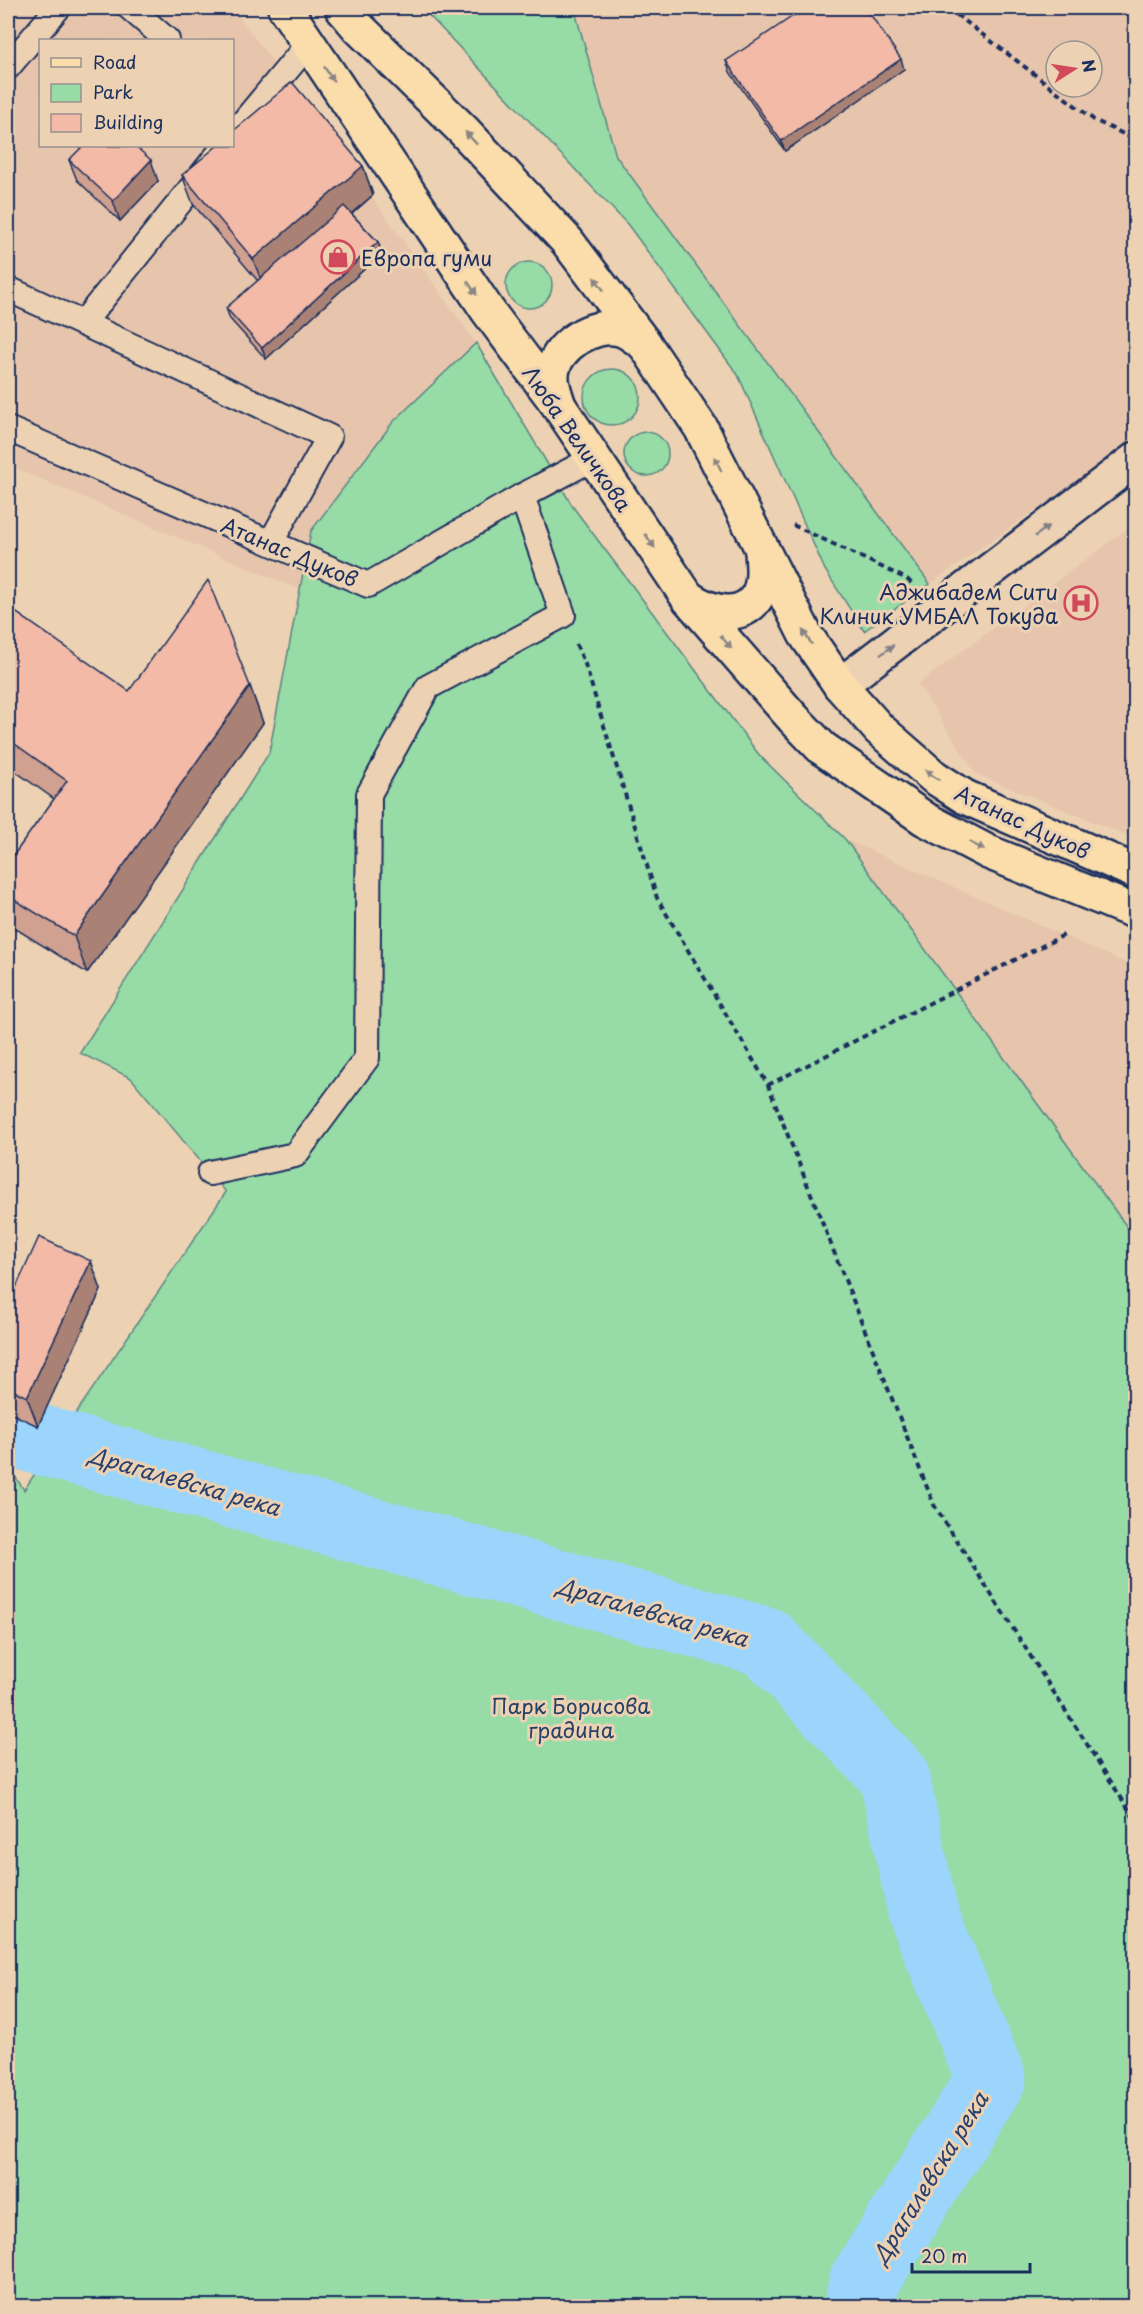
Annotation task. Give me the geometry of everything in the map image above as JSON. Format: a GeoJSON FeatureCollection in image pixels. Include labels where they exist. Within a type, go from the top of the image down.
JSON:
{"type":"FeatureCollection","features":[{"type":"Feature","properties":{"kind":"main road","name":"Люба Величкова"},"geometry":{"type":"LineString","coordinates":[[285,8],[488,311],[559,406],[688,598],[746,666],[822,748],[925,819]]}},
{"type":"Feature","properties":{"kind":"main road"},"geometry":{"type":"LineString","coordinates":[[342,8],[359,28],[464,131],[567,241],[645,343],[701,428],[805,634],[840,686]]}},
{"type":"Feature","properties":{"kind":"main road"},"geometry":{"type":"LineString","coordinates":[[559,406],[552,375],[555,364],[572,342],[585,334],[601,329],[620,329],[645,343]]}},
{"type":"Feature","properties":{"kind":"main road"},"geometry":{"type":"LineString","coordinates":[[688,598],[704,609],[719,613],[744,608],[758,595],[764,574],[762,552]]}},
{"type":"Feature","properties":{"kind":"main road","name":"Атанас Дуков"},"geometry":{"type":"LineString","coordinates":[[840,686],[904,753],[934,777],[965,797],[1136,872]]}},
{"type":"Feature","properties":{"kind":"main road","name":"Атанас Дуков"},"geometry":{"type":"LineString","coordinates":[[925,819],[988,852],[1136,912]]}},
{"type":"Feature","properties":{"kind":"street"},"geometry":{"type":"LineString","coordinates":[[840,686],[1136,459]]}},
{"type":"Feature","properties":{"kind":"lane"},"geometry":{"type":"LineString","coordinates":[[8,67],[58,8]]}},
{"type":"Feature","properties":{"kind":"lane"},"geometry":{"type":"LineString","coordinates":[[130,8],[166,39]]}},
{"type":"Feature","properties":{"kind":"lane"},"geometry":{"type":"LineString","coordinates":[[234,130],[241,107],[309,43]]}},
{"type":"Feature","properties":{"kind":"lane"},"geometry":{"type":"LineString","coordinates":[[83,323],[224,147]]}},
{"type":"Feature","properties":{"kind":"lane"},"geometry":{"type":"LineString","coordinates":[[8,289],[329,437],[271,542]]}},
{"type":"Feature","properties":{"kind":"lane","name":"Атанас Дуков"},"geometry":{"type":"LineString","coordinates":[[8,429],[368,585],[522,496],[594,458]]}},
{"type":"Feature","properties":{"kind":"lane"},"geometry":{"type":"LineString","coordinates":[[210,1173],[295,1155],[367,1058],[369,795],[428,687],[563,615],[522,496]]}},
{"type":"Feature","properties":{"kind":"path"},"geometry":{"type":"LineString","coordinates":[[948,8],[1094,120],[1136,140]]}},
{"type":"Feature","properties":{"kind":"path"},"geometry":{"type":"LineString","coordinates":[[784,521],[907,579],[941,609]]}},
{"type":"Feature","properties":{"kind":"path"},"geometry":{"type":"LineString","coordinates":[[563,615],[585,664],[657,898],[768,1084],[934,1505],[1136,1821]]}},
{"type":"Feature","properties":{"kind":"path"},"geometry":{"type":"LineString","coordinates":[[768,1084],[1064,935]]}},
{"type":"Feature","properties":{"kind":"shaded area"},"geometry":{"type":"Polygon","coordinates":[[[8,8],[232,8],[315,117],[476,343],[393,422],[311,531],[300,590],[8,465],[8,8]]]}},
{"type":"Feature","properties":{"kind":"shaded area"},"geometry":{"type":"Polygon","coordinates":[[[574,8],[1135,8],[1135,440],[930,584],[616,156],[574,8]]]}},
{"type":"Feature","properties":{"kind":"shaded area","name":"Аджибадем Сити Клиник УМБАЛ Токуда"},"geometry":{"type":"Polygon","coordinates":[[[1135,523],[1135,839],[976,774],[918,684],[1135,523]]]}},
{"type":"Feature","properties":{"kind":"shaded area"},"geometry":{"type":"Polygon","coordinates":[[[845,839],[1135,967],[1135,1238],[845,839]]]}},
{"type":"Feature","properties":{"kind":"green space"},"geometry":{"type":"Polygon","coordinates":[[[422,8],[574,8],[616,156],[930,584],[864,631],[825,570],[738,375],[628,225],[422,8]]]}},
{"type":"Feature","properties":{"kind":"green space"},"geometry":{"type":"Polygon","coordinates":[[[529,262],[545,269],[552,285],[545,301],[529,308],[513,301],[506,285],[513,269],[529,262]]]}},
{"type":"Feature","properties":{"kind":"green space","name":"Парк Борисова градина"},"geometry":{"type":"Polygon","coordinates":[[[476,343],[573,507],[760,756],[845,839],[1135,1238],[1135,2306],[8,2306],[8,1466],[24,1490],[226,1192],[131,1078],[80,1053],[269,753],[311,531],[393,422],[476,343]]]}},
{"type":"Feature","properties":{"kind":"green space"},"geometry":{"type":"Polygon","coordinates":[[[606,369],[618,369],[632,377],[640,391],[638,408],[632,417],[618,425],[606,425],[589,413],[584,403],[584,391],[596,374],[606,369]]]}},
{"type":"Feature","properties":{"kind":"green space"},"geometry":{"type":"Polygon","coordinates":[[[646,432],[661,439],[668,454],[661,469],[646,476],[631,469],[624,454],[631,439],[646,432]]]}},
{"type":"Feature","properties":{"kind":"building"},"geometry":{"type":"Polygon","coordinates":[[[805,8],[866,8],[901,59],[781,141],[726,61],[805,8]]]}},
{"type":"Feature","properties":{"kind":"building"},"geometry":{"type":"Polygon","coordinates":[[[292,82],[363,166],[253,259],[182,175],[216,147],[234,147],[234,130],[292,82]]]}},
{"type":"Feature","properties":{"kind":"building"},"geometry":{"type":"Polygon","coordinates":[[[82,147],[136,147],[151,160],[113,201],[69,160],[82,147]]]}},
{"type":"Feature","properties":{"kind":"building"},"geometry":{"type":"Polygon","coordinates":[[[344,206],[378,242],[262,348],[226,308],[344,206]]]}},
{"type":"Feature","properties":{"kind":"building"},"geometry":{"type":"Polygon","coordinates":[[[208,580],[250,686],[74,936],[8,896],[8,863],[67,781],[8,739],[8,607],[129,691],[208,580]]]}},
{"type":"Feature","properties":{"kind":"building"},"geometry":{"type":"Polygon","coordinates":[[[39,1237],[91,1261],[27,1397],[8,1388],[8,1305],[39,1237]]]}},
{"type":"Feature","properties":{"kind":"waterway","name":"Драгалевска река"},"geometry":{"type":"LineString","coordinates":[[8,1431],[766,1642],[894,1775],[923,1913],[991,2079],[864,2281],[859,2306]]}},
{"type":"Feature","properties":{"kind":"place","name":"Европа гуми"},"geometry":{"type":"Point","coordinates":[338,257]}},
{"type":"Feature","properties":{"kind":"place","name":"Аджибадем Сити Клиник УМБАЛ Токуда"},"geometry":{"type":"Point","coordinates":[1081,603]}}]}
